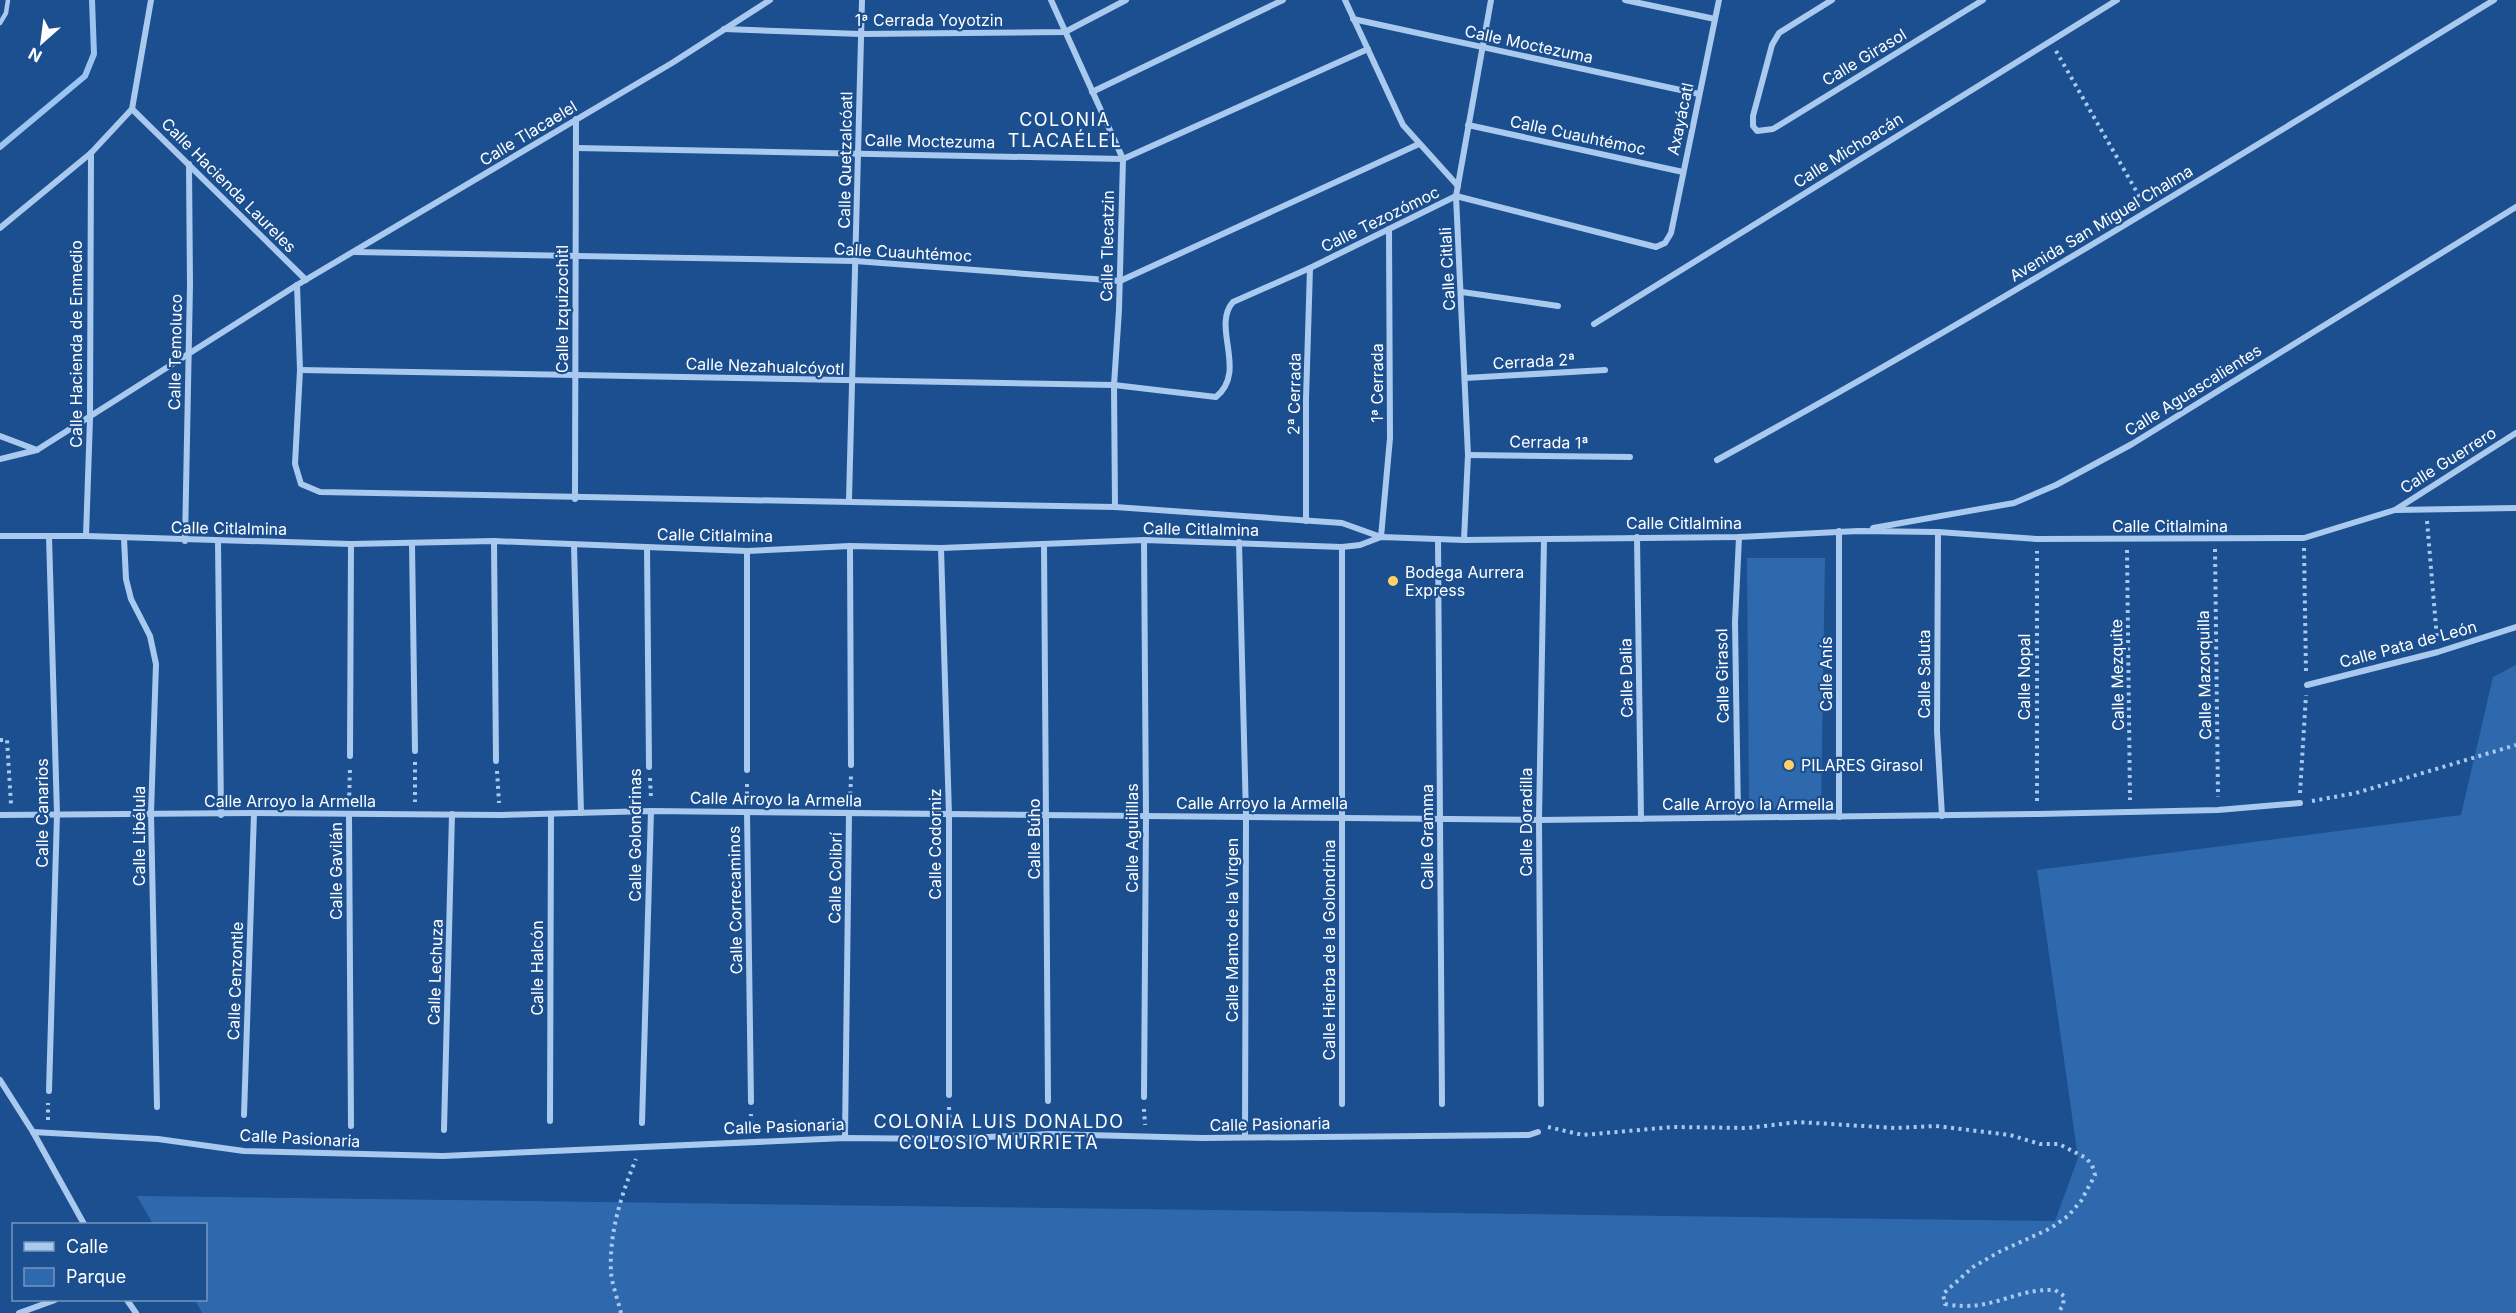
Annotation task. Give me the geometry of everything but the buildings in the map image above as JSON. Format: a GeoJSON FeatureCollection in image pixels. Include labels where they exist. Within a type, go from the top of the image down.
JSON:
{"type":"FeatureCollection","features":[{"type":"Feature","properties":{"kind":"street"},"geometry":{"type":"LineString","coordinates":[[0,228],[91,153],[132,108],[151,0]]}},
{"type":"Feature","properties":{"kind":"street","name":"Calle Tlacaelel"},"geometry":{"type":"LineString","coordinates":[[0,459],[37,450],[90,419],[297,285],[576,119],[770,0]]}},
{"type":"Feature","properties":{"kind":"street","name":"Calle Quetzalcóatl"},"geometry":{"type":"LineString","coordinates":[[849,500],[862,0]]}},
{"type":"Feature","properties":{"kind":"street","name":"Calle Tlecatzin"},"geometry":{"type":"LineString","coordinates":[[1051,0],[1123,159],[1120,281],[1114,385],[1115,507]]}},
{"type":"Feature","properties":{"kind":"street","name":"1ª Cerrada Yoyotzin"},"geometry":{"type":"LineString","coordinates":[[723,29],[861,34],[1065,32],[1126,0]]}},
{"type":"Feature","properties":{"kind":"street"},"geometry":{"type":"LineString","coordinates":[[1092,92],[1283,0]]}},
{"type":"Feature","properties":{"kind":"street"},"geometry":{"type":"LineString","coordinates":[[1345,0],[1402,125],[1458,186]]}},
{"type":"Feature","properties":{"kind":"street","name":"Calle Citlali"},"geometry":{"type":"LineString","coordinates":[[1464,540],[1468,455],[1456,196],[1491,0]]}},
{"type":"Feature","properties":{"kind":"street"},"geometry":{"type":"LineString","coordinates":[[1625,0],[1715,20]]}},
{"type":"Feature","properties":{"kind":"street","name":"Axayácatl"},"geometry":{"type":"LineString","coordinates":[[1665,243],[1671,233],[1719,0]]}},
{"type":"Feature","properties":{"kind":"street","name":"Calle Girasol"},"geometry":{"type":"LineString","coordinates":[[1832,0],[1779,33],[1772,45],[1753,116],[1753,126],[1757,131],[1773,129],[1983,0]]}},
{"type":"Feature","properties":{"kind":"street","name":"Calle Michoacán"},"geometry":{"type":"LineString","coordinates":[[1594,324],[2116,0]]}},
{"type":"Feature","properties":{"kind":"street","name":"Avenida San Miguel Chalma"},"geometry":{"type":"LineString","coordinates":[[1717,460],[1856,384],[2148,212],[2494,0]]}},
{"type":"Feature","properties":{"kind":"street","name":"Calle Moctezuma"},"geometry":{"type":"LineString","coordinates":[[1353,19],[1699,94]]}},
{"type":"Feature","properties":{"kind":"street","name":"Calle Moctezuma"},"geometry":{"type":"LineString","coordinates":[[576,148],[1123,159],[1368,49]]}},
{"type":"Feature","properties":{"kind":"street","name":"Calle Hacienda Laureles"},"geometry":{"type":"LineString","coordinates":[[132,108],[306,280]]}},
{"type":"Feature","properties":{"kind":"street","name":"Calle Izquizochitl"},"geometry":{"type":"LineString","coordinates":[[575,499],[576,119]]}},
{"type":"Feature","properties":{"kind":"street","name":"Calle Cuauhtémoc"},"geometry":{"type":"LineString","coordinates":[[1468,125],[1683,172]]}},
{"type":"Feature","properties":{"kind":"street","name":"Calle Cuauhtémoc"},"geometry":{"type":"LineString","coordinates":[[354,252],[855,261],[1120,281],[1419,144]]}},
{"type":"Feature","properties":{"kind":"street","name":"Calle Hacienda de Enmedio"},"geometry":{"type":"LineString","coordinates":[[86,536],[90,419],[91,153]]}},
{"type":"Feature","properties":{"kind":"street","name":"Calle Temoluco"},"geometry":{"type":"LineString","coordinates":[[186,541],[187,355],[190,285],[189,164]]}},
{"type":"Feature","properties":{"kind":"street","name":"Calle Tezozómoc"},"geometry":{"type":"LineString","coordinates":[[1226,389],[1230,379],[1227,309],[1233,302],[1310,268],[1456,196],[1656,247],[1665,243]]}},
{"type":"Feature","properties":{"kind":"street","name":"Calle Aguascalientes"},"geometry":{"type":"LineString","coordinates":[[1858,531],[2014,503],[2056,485],[2142,438],[2516,207]]}},
{"type":"Feature","properties":{"kind":"street","name":"1ª Cerrada"},"geometry":{"type":"LineString","coordinates":[[1381,537],[1390,438],[1389,229]]}},
{"type":"Feature","properties":{"kind":"street","name":"2ª Cerrada"},"geometry":{"type":"LineString","coordinates":[[1306,521],[1306,399],[1310,268]]}},
{"type":"Feature","properties":{"kind":"street"},"geometry":{"type":"LineString","coordinates":[[297,285],[300,370],[295,464],[301,484],[320,492],[575,499],[849,500],[1115,507],[1342,523],[1381,537]]}},
{"type":"Feature","properties":{"kind":"street"},"geometry":{"type":"LineString","coordinates":[[1462,292],[1558,306]]}},
{"type":"Feature","properties":{"kind":"street","name":"Calle Nezahualcóyotl"},"geometry":{"type":"LineString","coordinates":[[300,370],[576,374],[852,383],[1114,385],[1216,397],[1226,389]]}},
{"type":"Feature","properties":{"kind":"street","name":"Cerrada 2ª"},"geometry":{"type":"LineString","coordinates":[[1465,378],[1605,370]]}},
{"type":"Feature","properties":{"kind":"street","name":"Calle Guerrero"},"geometry":{"type":"LineString","coordinates":[[2395,510],[2516,434]]}},
{"type":"Feature","properties":{"kind":"street"},"geometry":{"type":"LineString","coordinates":[[0,436],[37,450]]}},
{"type":"Feature","properties":{"kind":"street","name":"Cerrada 1ª"},"geometry":{"type":"LineString","coordinates":[[1468,455],[1630,457]]}},
{"type":"Feature","properties":{"kind":"street"},"geometry":{"type":"LineString","coordinates":[[2395,510],[2516,508]]}},
{"type":"Feature","properties":{"kind":"street","name":"Calle Citlalmina"},"geometry":{"type":"LineString","coordinates":[[0,536],[86,536],[186,541],[351,544],[494,541],[747,551],[850,546],[941,548],[1144,540],[1342,547],[1360,545],[1381,537],[1464,540],[1739,537],[1839,531],[1938,531],[2037,539],[2214,540],[2304,538],[2395,510]]}},
{"type":"Feature","properties":{"kind":"street","name":"Calle Anís"},"geometry":{"type":"LineString","coordinates":[[1839,531],[1839,817]]}},
{"type":"Feature","properties":{"kind":"street","name":"Calle Saluta"},"geometry":{"type":"LineString","coordinates":[[1938,531],[1937,731],[1942,816]]}},
{"type":"Feature","properties":{"kind":"street","name":"Calle Canarios"},"geometry":{"type":"LineString","coordinates":[[49,536],[57,814],[49,1091]]}},
{"type":"Feature","properties":{"kind":"street","name":"Calle Dalia"},"geometry":{"type":"LineString","coordinates":[[1637,537],[1641,819]]}},
{"type":"Feature","properties":{"kind":"street","name":"Calle Girasol"},"geometry":{"type":"LineString","coordinates":[[1738,815],[1735,621],[1739,537]]}},
{"type":"Feature","properties":{"kind":"street","name":"Calle Libélula"},"geometry":{"type":"LineString","coordinates":[[124,538],[126,579],[131,599],[150,636],[156,664],[151,813],[157,1107]]}},
{"type":"Feature","properties":{"kind":"street","name":"Calle Gramma"},"geometry":{"type":"LineString","coordinates":[[1438,539],[1442,1104]]}},
{"type":"Feature","properties":{"kind":"street","name":"Calle Doradilla"},"geometry":{"type":"LineString","coordinates":[[1541,1104],[1539,819],[1544,539]]}},
{"type":"Feature","properties":{"kind":"street","name":"Calle Aguilillas"},"geometry":{"type":"LineString","coordinates":[[1144,540],[1146,817],[1144,1097]]}},
{"type":"Feature","properties":{"kind":"street"},"geometry":{"type":"LineString","coordinates":[[218,541],[221,815]]}},
{"type":"Feature","properties":{"kind":"street"},"geometry":{"type":"LineString","coordinates":[[494,541],[496,761]]}},
{"type":"Feature","properties":{"kind":"street","name":"Calle Manto de la Virgen"},"geometry":{"type":"LineString","coordinates":[[1239,542],[1246,816],[1245,1137]]}},
{"type":"Feature","properties":{"kind":"street"},"geometry":{"type":"LineString","coordinates":[[350,756],[351,544]]}},
{"type":"Feature","properties":{"kind":"street"},"geometry":{"type":"LineString","coordinates":[[412,544],[415,751]]}},
{"type":"Feature","properties":{"kind":"street","name":"Calle Búho"},"geometry":{"type":"LineString","coordinates":[[1044,544],[1048,813],[1048,1101]]}},
{"type":"Feature","properties":{"kind":"street"},"geometry":{"type":"LineString","coordinates":[[574,545],[581,813]]}},
{"type":"Feature","properties":{"kind":"street"},"geometry":{"type":"LineString","coordinates":[[850,546],[851,765]]}},
{"type":"Feature","properties":{"kind":"street","name":"Calle Golondrinas"},"geometry":{"type":"LineString","coordinates":[[647,547],[649,766]]}},
{"type":"Feature","properties":{"kind":"street","name":"Calle Hierba de la Golondrina"},"geometry":{"type":"LineString","coordinates":[[1342,547],[1342,1104]]}},
{"type":"Feature","properties":{"kind":"street","name":"Calle Codorniz"},"geometry":{"type":"LineString","coordinates":[[941,548],[949,815],[948,1095]]}},
{"type":"Feature","properties":{"kind":"street"},"geometry":{"type":"LineString","coordinates":[[747,551],[747,770]]}},
{"type":"Feature","properties":{"kind":"street","name":"Calle Pata de León"},"geometry":{"type":"LineString","coordinates":[[2307,685],[2438,652],[2516,627]]}},
{"type":"Feature","properties":{"kind":"street","name":"Calle Arroyo la Armella"},"geometry":{"type":"LineString","coordinates":[[0,815],[254,813],[349,816],[651,811],[949,815],[1048,813],[1146,817],[1641,819],[1738,815],[1942,816],[2130,810],[2218,810],[2300,803]]}},
{"type":"Feature","properties":{"kind":"street","name":"Calle Golondrinas"},"geometry":{"type":"LineString","coordinates":[[642,1124],[651,811]]}},
{"type":"Feature","properties":{"kind":"street","name":"Calle Correcaminos"},"geometry":{"type":"LineString","coordinates":[[747,812],[751,1102]]}},
{"type":"Feature","properties":{"kind":"street","name":"Calle Cenzontle"},"geometry":{"type":"LineString","coordinates":[[244,1115],[254,813]]}},
{"type":"Feature","properties":{"kind":"street","name":"Calle Lechuza"},"geometry":{"type":"LineString","coordinates":[[444,1130],[453,814]]}},
{"type":"Feature","properties":{"kind":"street","name":"Calle Halcón"},"geometry":{"type":"LineString","coordinates":[[550,1121],[551,814]]}},
{"type":"Feature","properties":{"kind":"street","name":"Calle Colibrí"},"geometry":{"type":"LineString","coordinates":[[845,1138],[849,814]]}},
{"type":"Feature","properties":{"kind":"street","name":"Calle Gavilán"},"geometry":{"type":"LineString","coordinates":[[349,816],[351,1126]]}},
{"type":"Feature","properties":{"kind":"street"},"geometry":{"type":"LineString","coordinates":[[0,1080],[33,1132],[83,1223]]}},
{"type":"Feature","properties":{"kind":"street","name":"Calle Pasionaria"},"geometry":{"type":"LineString","coordinates":[[33,1132],[158,1139],[244,1151],[443,1156],[750,1140],[950,1139],[1049,1134],[1245,1137],[1529,1135],[1538,1132]]}},
{"type":"Feature","properties":{"kind":"street"},"geometry":{"type":"LineString","coordinates":[[20,1313],[51,1301]]}},
{"type":"Feature","properties":{"kind":"lane"},"geometry":{"type":"LineString","coordinates":[[0,23],[6,13],[8,0]]}},
{"type":"Feature","properties":{"kind":"path"},"geometry":{"type":"LineString","coordinates":[[2050,42],[2148,212]]}},
{"type":"Feature","properties":{"kind":"path"},"geometry":{"type":"LineString","coordinates":[[2426,511],[2438,652]]}},
{"type":"Feature","properties":{"kind":"path","name":"Calle Nopal"},"geometry":{"type":"LineString","coordinates":[[2037,539],[2036,781],[2038,814]]}},
{"type":"Feature","properties":{"kind":"path","name":"Calle Mezquite"},"geometry":{"type":"LineString","coordinates":[[2127,540],[2130,810]]}},
{"type":"Feature","properties":{"kind":"path","name":"Calle Mazorquilla"},"geometry":{"type":"LineString","coordinates":[[2214,540],[2218,810]]}},
{"type":"Feature","properties":{"kind":"path"},"geometry":{"type":"LineString","coordinates":[[0,740],[7,740],[12,815]]}},
{"type":"Feature","properties":{"kind":"path"},"geometry":{"type":"LineString","coordinates":[[2300,803],[2356,793],[2516,745]]}},
{"type":"Feature","properties":{"kind":"path"},"geometry":{"type":"LineString","coordinates":[[415,751],[415,815]]}},
{"type":"Feature","properties":{"kind":"path","name":"Calle Gavilán"},"geometry":{"type":"LineString","coordinates":[[349,816],[350,756]]}},
{"type":"Feature","properties":{"kind":"path"},"geometry":{"type":"LineString","coordinates":[[496,761],[500,815]]}},
{"type":"Feature","properties":{"kind":"path","name":"Calle Colibrí"},"geometry":{"type":"LineString","coordinates":[[849,814],[851,765]]}},
{"type":"Feature","properties":{"kind":"path","name":"Calle Golondrinas"},"geometry":{"type":"LineString","coordinates":[[649,766],[651,811]]}},
{"type":"Feature","properties":{"kind":"path","name":"Calle Correcaminos"},"geometry":{"type":"LineString","coordinates":[[747,770],[747,812]]}},
{"type":"Feature","properties":{"kind":"path"},"geometry":{"type":"LineString","coordinates":[[47,1131],[49,1091]]}},
{"type":"Feature","properties":{"kind":"path"},"geometry":{"type":"LineString","coordinates":[[948,1095],[950,1139]]}},
{"type":"Feature","properties":{"kind":"path"},"geometry":{"type":"LineString","coordinates":[[1144,1097],[1145,1135]]}},
{"type":"Feature","properties":{"kind":"path"},"geometry":{"type":"LineString","coordinates":[[750,1140],[751,1102]]}},
{"type":"Feature","properties":{"kind":"path"},"geometry":{"type":"LineString","coordinates":[[1542,1125],[1583,1135],[1663,1127],[1748,1128],[1798,1122],[1895,1128],[1936,1126],[2059,1144],[2085,1158],[2092,1165],[2095,1175],[2081,1201],[2068,1216],[2051,1228],[1973,1267],[1943,1294],[1945,1304],[1966,1308],[1987,1308],[2026,1294],[2055,1290],[2064,1296],[2064,1306],[2058,1313]]}},
{"type":"Feature","properties":{"kind":"path"},"geometry":{"type":"LineString","coordinates":[[621,1313],[611,1273],[618,1202],[642,1145]]}},
{"type":"Feature","properties":{"kind":"green space"},"geometry":{"type":"Polygon","coordinates":[[[1747,558],[1825,558],[1821,808],[1749,809],[1747,558]]]}},
{"type":"Feature","properties":{"kind":"green space"},"geometry":{"type":"Polygon","coordinates":[[[2516,665],[2516,1313],[202,1313],[196,1301],[207,1301],[207,1223],[152,1223],[137,1196],[2055,1221],[2078,1158],[2037,870],[2461,815],[2493,677],[2516,665]]]}},
{"type":"Feature","properties":{"kind":"waterway"},"geometry":{"type":"LineString","coordinates":[[0,147],[85,76],[94,54],[92,0]]}},
{"type":"Feature","properties":{"kind":"place","name":"Bodega Aurrera Express"},"geometry":{"type":"Point","coordinates":[1393,581]}},
{"type":"Feature","properties":{"kind":"place","name":"PILARES Girasol"},"geometry":{"type":"Point","coordinates":[1789,765]}},
{"type":"Feature","properties":{"kind":"district","name":"COLONIA TLACAÉLEL"},"geometry":{"type":"Point","coordinates":[1065,129]}},
{"type":"Feature","properties":{"kind":"district","name":"COLONIA LUIS DONALDO COLOSIO MURRIETA"},"geometry":{"type":"Point","coordinates":[999,1131]}}]}
